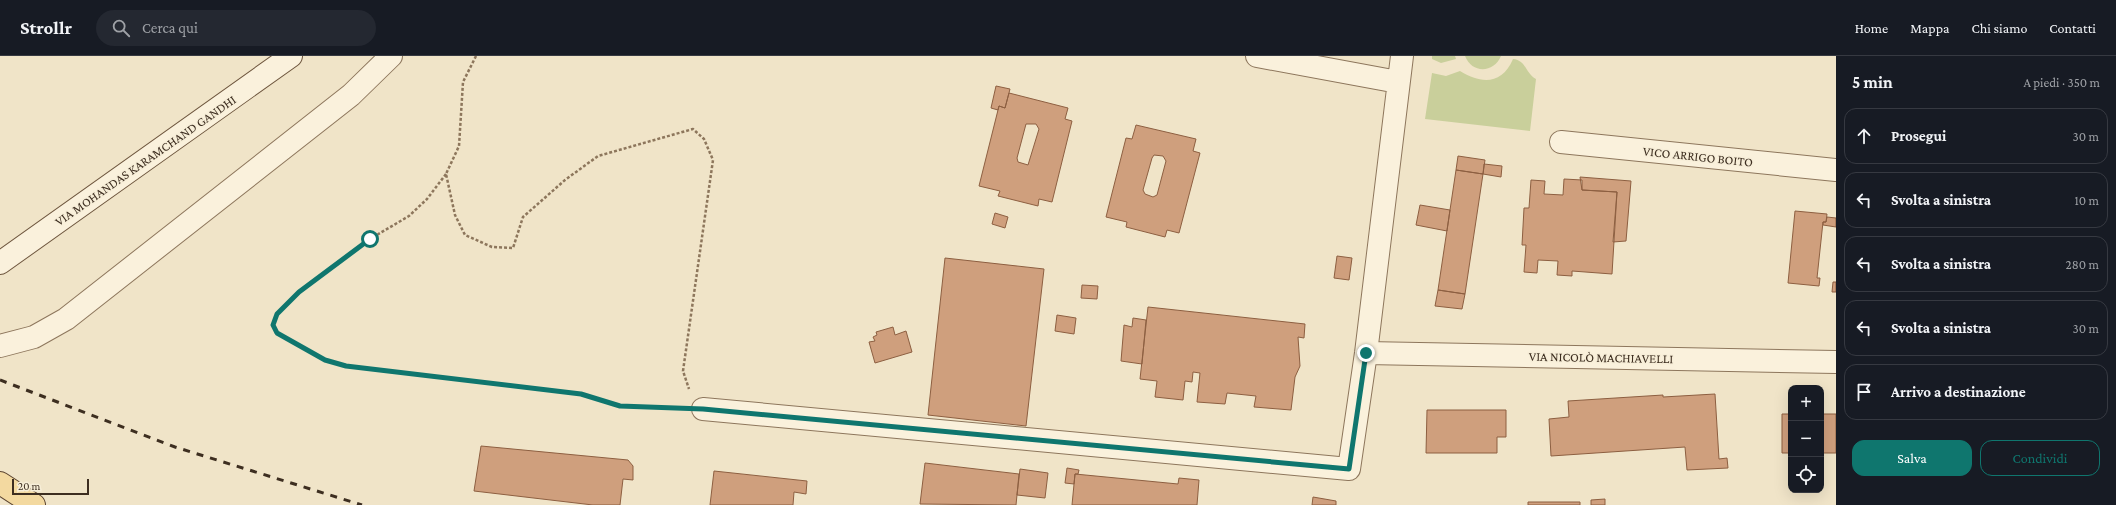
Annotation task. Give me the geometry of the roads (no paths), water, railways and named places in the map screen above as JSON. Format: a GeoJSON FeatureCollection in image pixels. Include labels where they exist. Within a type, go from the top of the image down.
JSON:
{"type":"FeatureCollection","features":[{"type":"Feature","properties":{"kind":"main road"},"geometry":{"type":"LineString","coordinates":[[0,483],[34,505]]}},
{"type":"Feature","properties":{"kind":"street","name":"VIA MOHANDAS KARAMCHAND GANDHI"},"geometry":{"type":"LineString","coordinates":[[0,263],[291,56]]}},
{"type":"Feature","properties":{"kind":"street"},"geometry":{"type":"LineString","coordinates":[[0,346],[34,337],[66,319],[351,95],[391,56]]}},
{"type":"Feature","properties":{"kind":"street"},"geometry":{"type":"LineString","coordinates":[[1257,56],[1398,82]]}},
{"type":"Feature","properties":{"kind":"street"},"geometry":{"type":"LineString","coordinates":[[709,410],[1349,469],[1366,353],[1402,56]]}},
{"type":"Feature","properties":{"kind":"street","name":"VICO ARRIGO BOITO"},"geometry":{"type":"LineString","coordinates":[[1561,142],[1836,170]]}},
{"type":"Feature","properties":{"kind":"street","name":"VIA NICOLÒ MACHIAVELLI"},"geometry":{"type":"LineString","coordinates":[[1366,353],[1836,362]]}},
{"type":"Feature","properties":{"kind":"railway"},"geometry":{"type":"LineString","coordinates":[[0,380],[175,447],[362,505]]}}]}
